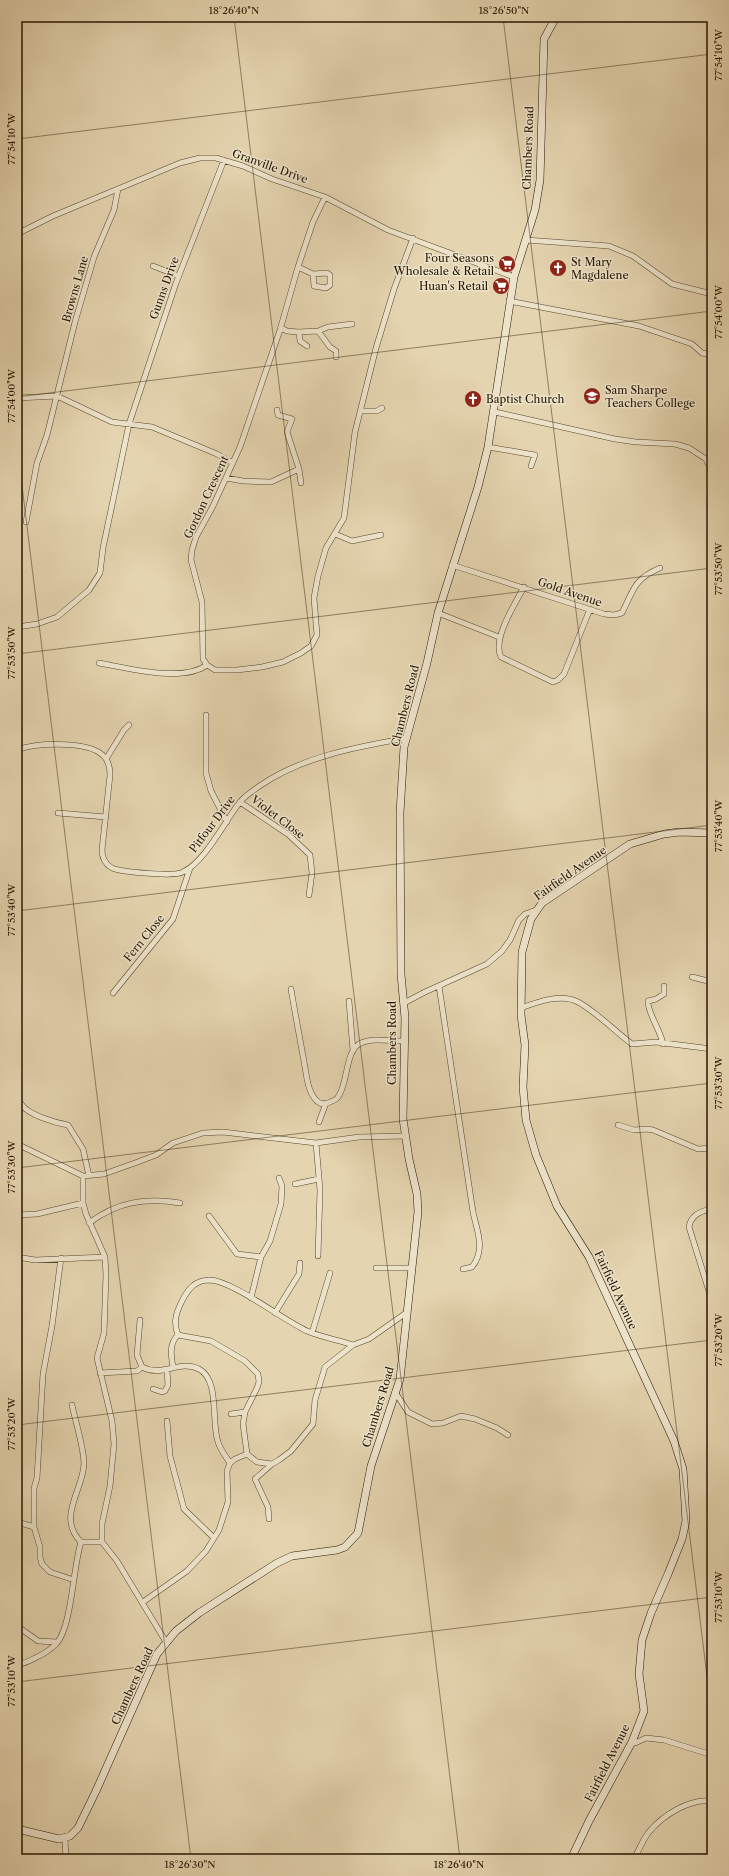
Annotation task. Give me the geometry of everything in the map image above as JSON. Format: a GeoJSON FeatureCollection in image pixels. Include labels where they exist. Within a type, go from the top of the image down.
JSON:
{"type":"FeatureCollection","features":[{"type":"Feature","properties":{"kind":"street","name":"Chambers Road"},"geometry":{"type":"LineString","coordinates":[[65,1839],[78,1828],[157,1654],[166,1642],[199,1613],[277,1563],[292,1556],[337,1550],[353,1541],[358,1534],[371,1466],[396,1392],[402,1364],[406,1313],[418,1212],[417,1194],[403,1119],[404,1003],[401,974],[400,813],[404,748],[427,663],[438,613],[478,487],[488,447],[514,278],[535,210],[540,180],[544,39],[554,18]]}},
{"type":"Feature","properties":{"kind":"street","name":"Granville Drive"},"geometry":{"type":"LineString","coordinates":[[17,234],[54,216],[180,163],[200,158],[224,160],[243,166],[272,179],[325,197],[388,230],[413,238],[514,278]]}},
{"type":"Feature","properties":{"kind":"street","name":"Gunns Drive"},"geometry":{"type":"LineString","coordinates":[[17,627],[37,624],[57,617],[89,590],[100,573],[103,548],[129,424],[178,276],[224,160]]}},
{"type":"Feature","properties":{"kind":"street","name":"Browns Lane"},"geometry":{"type":"LineString","coordinates":[[26,522],[37,463],[48,435],[94,257],[114,210],[118,190]]}},
{"type":"Feature","properties":{"kind":"street","name":"Gordon Crescent"},"geometry":{"type":"LineString","coordinates":[[207,665],[203,659],[202,602],[191,560],[192,550],[196,537],[233,463],[251,418],[313,222],[325,197]]}},
{"type":"Feature","properties":{"kind":"street"},"geometry":{"type":"LineString","coordinates":[[99,663],[164,674],[197,670],[207,665],[214,670],[236,670],[262,667],[283,662],[311,646],[317,635],[314,598],[318,576],[326,548],[344,518],[355,432],[378,341],[394,290],[413,238]]}},
{"type":"Feature","properties":{"kind":"street"},"geometry":{"type":"LineString","coordinates":[[526,240],[609,246],[633,256],[672,284],[712,294]]}},
{"type":"Feature","properties":{"kind":"street"},"geometry":{"type":"LineString","coordinates":[[153,266],[178,276]]}},
{"type":"Feature","properties":{"kind":"street"},"geometry":{"type":"LineString","coordinates":[[298,267],[314,274]]}},
{"type":"Feature","properties":{"kind":"street"},"geometry":{"type":"LineString","coordinates":[[510,301],[639,326],[692,344],[702,353],[712,356]]}},
{"type":"Feature","properties":{"kind":"street"},"geometry":{"type":"LineString","coordinates":[[280,328],[287,331],[299,332],[318,331],[335,326],[352,324]]}},
{"type":"Feature","properties":{"kind":"street"},"geometry":{"type":"LineString","coordinates":[[318,331],[330,348],[336,351],[336,357]]}},
{"type":"Feature","properties":{"kind":"street"},"geometry":{"type":"LineString","coordinates":[[299,332],[300,341],[307,346]]}},
{"type":"Feature","properties":{"kind":"street"},"geometry":{"type":"LineString","coordinates":[[17,398],[57,396],[112,422],[152,427],[217,454],[233,463]]}},
{"type":"Feature","properties":{"kind":"street"},"geometry":{"type":"LineString","coordinates":[[360,412],[377,411],[382,408]]}},
{"type":"Feature","properties":{"kind":"street"},"geometry":{"type":"LineString","coordinates":[[276,410],[278,415],[292,419],[287,432],[302,483]]}},
{"type":"Feature","properties":{"kind":"street"},"geometry":{"type":"LineString","coordinates":[[494,412],[615,439],[682,446],[697,452],[706,459],[712,472]]}},
{"type":"Feature","properties":{"kind":"street"},"geometry":{"type":"LineString","coordinates":[[488,447],[535,455],[531,466]]}},
{"type":"Feature","properties":{"kind":"street"},"geometry":{"type":"LineString","coordinates":[[226,478],[243,481],[271,482],[299,469]]}},
{"type":"Feature","properties":{"kind":"street"},"geometry":{"type":"LineString","coordinates":[[335,534],[352,541],[381,535]]}},
{"type":"Feature","properties":{"kind":"street","name":"Gold Avenue"},"geometry":{"type":"LineString","coordinates":[[452,565],[614,616],[622,613],[636,582],[648,573],[660,568]]}},
{"type":"Feature","properties":{"kind":"street"},"geometry":{"type":"LineString","coordinates":[[524,587],[499,637],[498,651],[501,657],[553,682],[558,680],[564,674],[590,609]]}},
{"type":"Feature","properties":{"kind":"street"},"geometry":{"type":"LineString","coordinates":[[438,613],[499,637]]}},
{"type":"Feature","properties":{"kind":"street"},"geometry":{"type":"LineString","coordinates":[[206,715],[206,773],[211,791],[227,822]]}},
{"type":"Feature","properties":{"kind":"street"},"geometry":{"type":"LineString","coordinates":[[17,750],[48,744],[74,746],[94,749],[106,759],[124,730],[129,726]]}},
{"type":"Feature","properties":{"kind":"street","name":"Pitfour Drive"},"geometry":{"type":"LineString","coordinates":[[106,759],[110,766],[110,775],[102,856],[112,868],[171,875],[182,873],[190,868],[207,850],[240,802],[275,776],[310,761],[346,750],[407,738]]}},
{"type":"Feature","properties":{"kind":"street","name":"Violet Close"},"geometry":{"type":"LineString","coordinates":[[240,802],[288,834],[310,855],[312,873],[309,895]]}},
{"type":"Feature","properties":{"kind":"street"},"geometry":{"type":"LineString","coordinates":[[58,814],[106,817]]}},
{"type":"Feature","properties":{"kind":"street","name":"Fairfield Avenue"},"geometry":{"type":"LineString","coordinates":[[572,1859],[589,1821],[632,1742],[644,1711],[643,1693],[639,1674],[642,1640],[651,1613],[682,1539],[686,1521],[683,1469],[674,1441],[592,1263],[557,1206],[539,1164],[526,1120],[523,1087],[525,1045],[521,1008],[522,952],[531,919],[542,903],[630,844],[664,834],[679,832],[712,833]]}},
{"type":"Feature","properties":{"kind":"street","name":"Fern Close"},"geometry":{"type":"LineString","coordinates":[[113,993],[173,919],[190,868]]}},
{"type":"Feature","properties":{"kind":"street"},"geometry":{"type":"LineString","coordinates":[[404,1003],[487,964],[495,958],[510,940],[519,920],[524,914],[536,910]]}},
{"type":"Feature","properties":{"kind":"street"},"geometry":{"type":"LineString","coordinates":[[692,977],[712,982]]}},
{"type":"Feature","properties":{"kind":"street"},"geometry":{"type":"LineString","coordinates":[[439,986],[472,1212],[481,1245],[475,1264],[472,1267],[464,1269]]}},
{"type":"Feature","properties":{"kind":"street"},"geometry":{"type":"LineString","coordinates":[[663,1044],[657,1024],[648,1006],[648,1001],[656,999],[664,994],[664,986]]}},
{"type":"Feature","properties":{"kind":"street"},"geometry":{"type":"LineString","coordinates":[[291,989],[312,1097],[320,1103],[326,1104],[338,1098],[345,1080],[353,1051],[349,1001]]}},
{"type":"Feature","properties":{"kind":"street"},"geometry":{"type":"LineString","coordinates":[[521,1008],[562,998],[578,1001],[632,1044],[656,1042],[712,1049]]}},
{"type":"Feature","properties":{"kind":"street"},"geometry":{"type":"LineString","coordinates":[[353,1051],[360,1044],[374,1041],[404,1041]]}},
{"type":"Feature","properties":{"kind":"street"},"geometry":{"type":"LineString","coordinates":[[17,1095],[21,1105],[35,1114],[54,1122],[68,1125],[82,1149],[86,1176],[83,1203],[105,1257],[106,1275],[104,1333],[97,1358],[112,1421],[114,1444],[110,1486],[102,1524],[102,1542],[117,1561],[166,1642]]}},
{"type":"Feature","properties":{"kind":"street"},"geometry":{"type":"LineString","coordinates":[[319,1122],[326,1104]]}},
{"type":"Feature","properties":{"kind":"street"},"geometry":{"type":"LineString","coordinates":[[618,1125],[634,1130],[653,1130],[698,1149],[712,1148]]}},
{"type":"Feature","properties":{"kind":"street"},"geometry":{"type":"LineString","coordinates":[[17,1144],[86,1176],[104,1174],[135,1163],[156,1155],[173,1143],[203,1133],[223,1132],[316,1143],[359,1137],[405,1136]]}},
{"type":"Feature","properties":{"kind":"street"},"geometry":{"type":"LineString","coordinates":[[316,1143],[320,1179],[320,1231],[318,1256]]}},
{"type":"Feature","properties":{"kind":"street"},"geometry":{"type":"LineString","coordinates":[[251,1298],[262,1257],[270,1241],[281,1204],[282,1186],[278,1178]]}},
{"type":"Feature","properties":{"kind":"street"},"geometry":{"type":"LineString","coordinates":[[295,1184],[320,1179]]}},
{"type":"Feature","properties":{"kind":"street"},"geometry":{"type":"LineString","coordinates":[[90,1223],[103,1212],[130,1203],[159,1199],[180,1203]]}},
{"type":"Feature","properties":{"kind":"street"},"geometry":{"type":"LineString","coordinates":[[17,1215],[37,1214],[83,1203]]}},
{"type":"Feature","properties":{"kind":"street"},"geometry":{"type":"LineString","coordinates":[[712,1208],[692,1217],[689,1227],[712,1301]]}},
{"type":"Feature","properties":{"kind":"street"},"geometry":{"type":"LineString","coordinates":[[209,1216],[237,1254],[262,1257]]}},
{"type":"Feature","properties":{"kind":"street"},"geometry":{"type":"LineString","coordinates":[[17,1257],[35,1260],[105,1257]]}},
{"type":"Feature","properties":{"kind":"street"},"geometry":{"type":"LineString","coordinates":[[61,1258],[52,1326],[43,1374],[37,1478],[34,1488],[34,1527],[40,1547],[42,1564],[50,1572],[74,1580]]}},
{"type":"Feature","properties":{"kind":"street"},"geometry":{"type":"LineString","coordinates":[[275,1313],[299,1274],[300,1264]]}},
{"type":"Feature","properties":{"kind":"street"},"geometry":{"type":"LineString","coordinates":[[376,1268],[412,1268]]}},
{"type":"Feature","properties":{"kind":"street"},"geometry":{"type":"LineString","coordinates":[[312,1333],[330,1273]]}},
{"type":"Feature","properties":{"kind":"street"},"geometry":{"type":"LineString","coordinates":[[178,1335],[175,1328],[177,1313],[186,1295],[194,1284],[209,1280],[220,1283],[251,1298],[312,1333],[353,1345]]}},
{"type":"Feature","properties":{"kind":"street"},"geometry":{"type":"LineString","coordinates":[[269,1519],[268,1507],[254,1479],[291,1451],[313,1424],[314,1400],[325,1367],[353,1345],[369,1339],[406,1313]]}},
{"type":"Feature","properties":{"kind":"street"},"geometry":{"type":"LineString","coordinates":[[140,1320],[137,1355],[142,1367],[151,1370],[167,1370],[173,1367],[190,1366],[199,1369],[207,1375],[212,1390],[218,1443],[230,1463]]}},
{"type":"Feature","properties":{"kind":"street"},"geometry":{"type":"LineString","coordinates":[[173,1367],[171,1356],[173,1339],[178,1335],[211,1341],[254,1369],[258,1374],[259,1382],[245,1412],[243,1424],[247,1454],[257,1462],[272,1464]]}},
{"type":"Feature","properties":{"kind":"street"},"geometry":{"type":"LineString","coordinates":[[100,1373],[137,1371],[142,1367]]}},
{"type":"Feature","properties":{"kind":"street"},"geometry":{"type":"LineString","coordinates":[[153,1389],[162,1392],[165,1391],[168,1385],[167,1370]]}},
{"type":"Feature","properties":{"kind":"street"},"geometry":{"type":"LineString","coordinates":[[396,1392],[408,1412],[432,1424],[443,1423],[461,1416],[480,1421],[497,1428],[508,1436]]}},
{"type":"Feature","properties":{"kind":"street"},"geometry":{"type":"LineString","coordinates":[[72,1405],[81,1442],[84,1466],[73,1500],[71,1519],[76,1537],[82,1542],[102,1542]]}},
{"type":"Feature","properties":{"kind":"street"},"geometry":{"type":"LineString","coordinates":[[231,1414],[245,1412]]}},
{"type":"Feature","properties":{"kind":"street"},"geometry":{"type":"LineString","coordinates":[[167,1421],[170,1456],[184,1509],[214,1538]]}},
{"type":"Feature","properties":{"kind":"street"},"geometry":{"type":"LineString","coordinates":[[143,1602],[188,1572],[206,1551],[220,1530],[228,1502],[227,1471],[230,1463],[247,1454]]}},
{"type":"Feature","properties":{"kind":"street"},"geometry":{"type":"LineString","coordinates":[[17,1522],[34,1527]]}},
{"type":"Feature","properties":{"kind":"street"},"geometry":{"type":"LineString","coordinates":[[17,1664],[21,1665],[46,1653],[58,1642],[67,1621],[77,1557],[82,1542]]}},
{"type":"Feature","properties":{"kind":"street"},"geometry":{"type":"LineString","coordinates":[[17,1626],[38,1641],[58,1642]]}},
{"type":"Feature","properties":{"kind":"street"},"geometry":{"type":"LineString","coordinates":[[632,1742],[635,1743],[646,1738],[664,1740],[712,1755]]}},
{"type":"Feature","properties":{"kind":"street"},"geometry":{"type":"LineString","coordinates":[[634,1859],[649,1832],[672,1812],[694,1802],[712,1801]]}},
{"type":"Feature","properties":{"kind":"street"},"geometry":{"type":"LineString","coordinates":[[17,1829],[54,1838],[65,1839],[66,1859]]}},
{"type":"Feature","properties":{"kind":"place","name":"Four Seasons Wholesale & Retail"},"geometry":{"type":"Point","coordinates":[507,264]}},
{"type":"Feature","properties":{"kind":"place","name":"St Mary Magdalene"},"geometry":{"type":"Point","coordinates":[558,268]}},
{"type":"Feature","properties":{"kind":"place","name":"Huan's Retail"},"geometry":{"type":"Point","coordinates":[501,286]}},
{"type":"Feature","properties":{"kind":"place","name":"Sam Sharpe Teachers College"},"geometry":{"type":"Point","coordinates":[592,396]}},
{"type":"Feature","properties":{"kind":"place","name":"Baptist Church"},"geometry":{"type":"Point","coordinates":[473,399]}}]}
